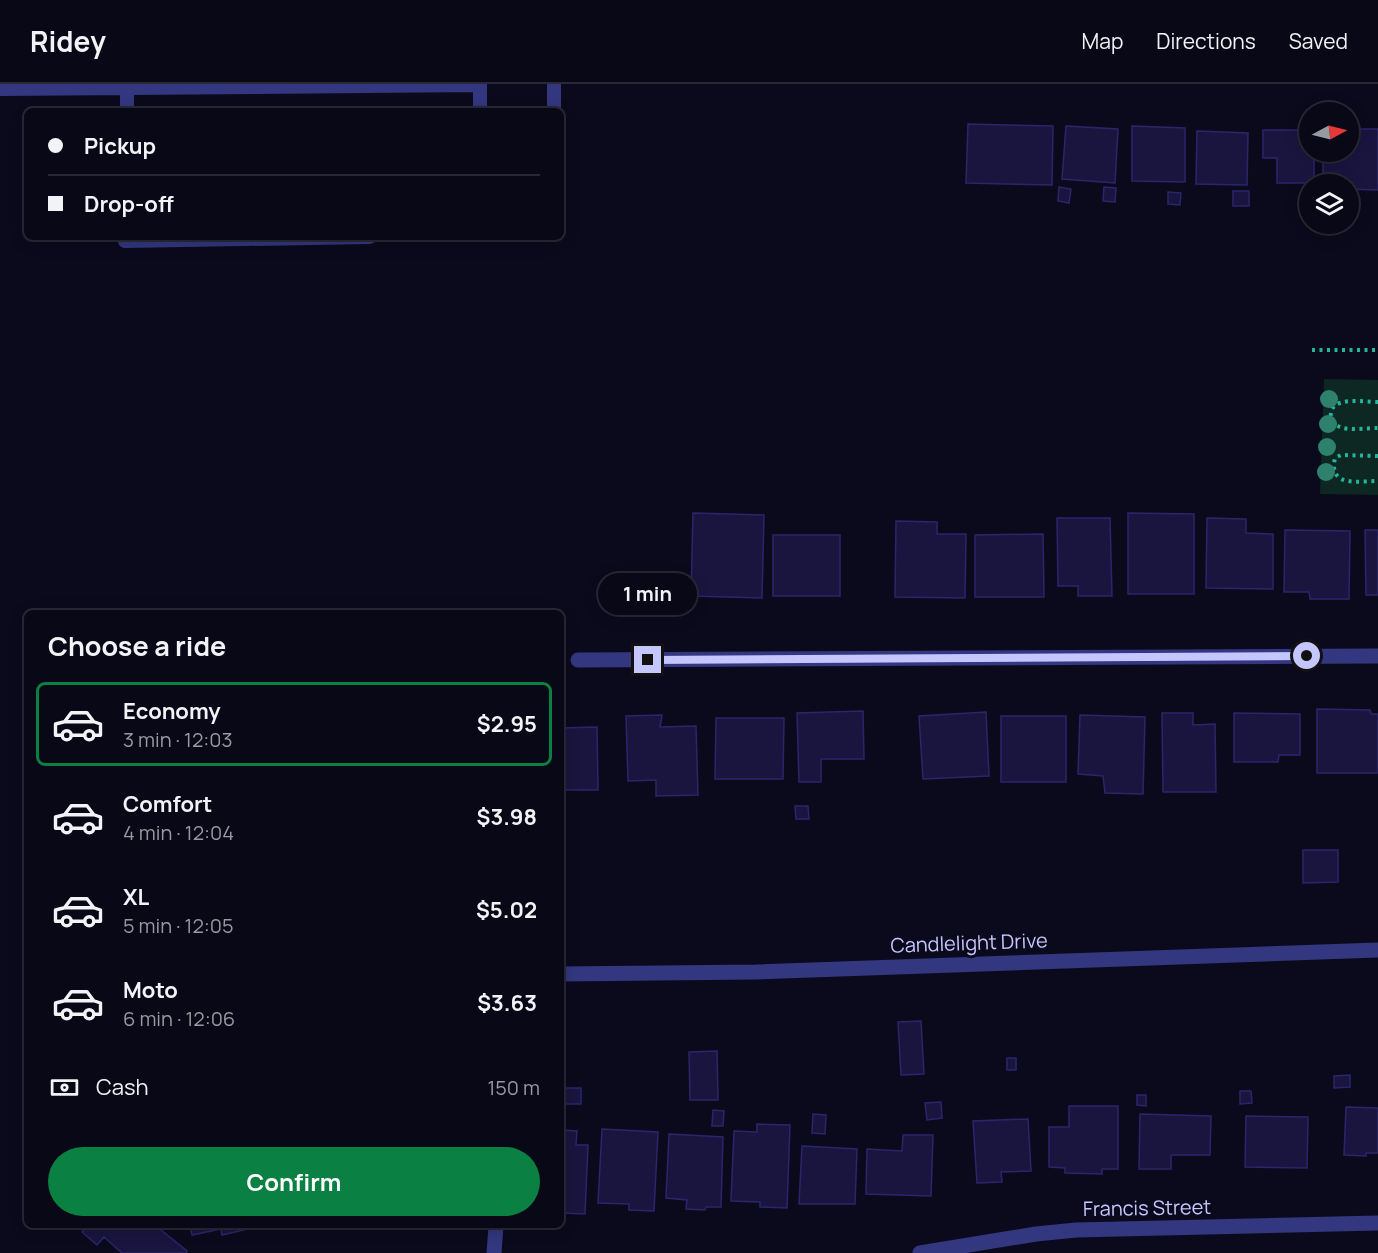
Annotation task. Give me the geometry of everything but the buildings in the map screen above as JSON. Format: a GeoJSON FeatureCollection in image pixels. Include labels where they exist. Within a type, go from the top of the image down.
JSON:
{"type":"FeatureCollection","features":[{"type":"Feature","properties":{"kind":"street"},"geometry":{"type":"LineString","coordinates":[[578,660],[1378,656]]}},
{"type":"Feature","properties":{"kind":"street","name":"Candlelight Drive"},"geometry":{"type":"LineString","coordinates":[[564,974],[756,972],[1378,950]]}},
{"type":"Feature","properties":{"kind":"street","name":"Francis Street"},"geometry":{"type":"LineString","coordinates":[[920,1253],[1036,1234],[1076,1230],[1378,1223]]}},
{"type":"Feature","properties":{"kind":"street"},"geometry":{"type":"LineString","coordinates":[[494,1253],[496,1228]]}},
{"type":"Feature","properties":{"kind":"lane"},"geometry":{"type":"LineString","coordinates":[[0,88],[480,84],[480,108]]}},
{"type":"Feature","properties":{"kind":"lane"},"geometry":{"type":"LineString","coordinates":[[554,84],[554,108]]}},
{"type":"Feature","properties":{"kind":"lane"},"geometry":{"type":"LineString","coordinates":[[127,108],[130,86]]}},
{"type":"Feature","properties":{"kind":"lane"},"geometry":{"type":"LineString","coordinates":[[125,240],[186,240]]}},
{"type":"Feature","properties":{"kind":"path"},"geometry":{"type":"LineString","coordinates":[[1312,350],[1378,350]]}},
{"type":"Feature","properties":{"kind":"path"},"geometry":{"type":"LineString","coordinates":[[1378,402],[1342,402],[1336,404],[1332,409],[1331,416],[1337,426],[1343,428],[1378,428]]}},
{"type":"Feature","properties":{"kind":"path"},"geometry":{"type":"LineString","coordinates":[[1378,456],[1341,455],[1335,458],[1333,465],[1335,475],[1340,479],[1378,481]]}},
{"type":"Feature","properties":{"kind":"green space"},"geometry":{"type":"Polygon","coordinates":[[[1324,379],[1378,380],[1378,495],[1320,494],[1324,379]]]}},
{"type":"Feature","properties":{"kind":"route"},"geometry":{"type":"LineString","coordinates":[[648,660],[1307,656]]}}]}
